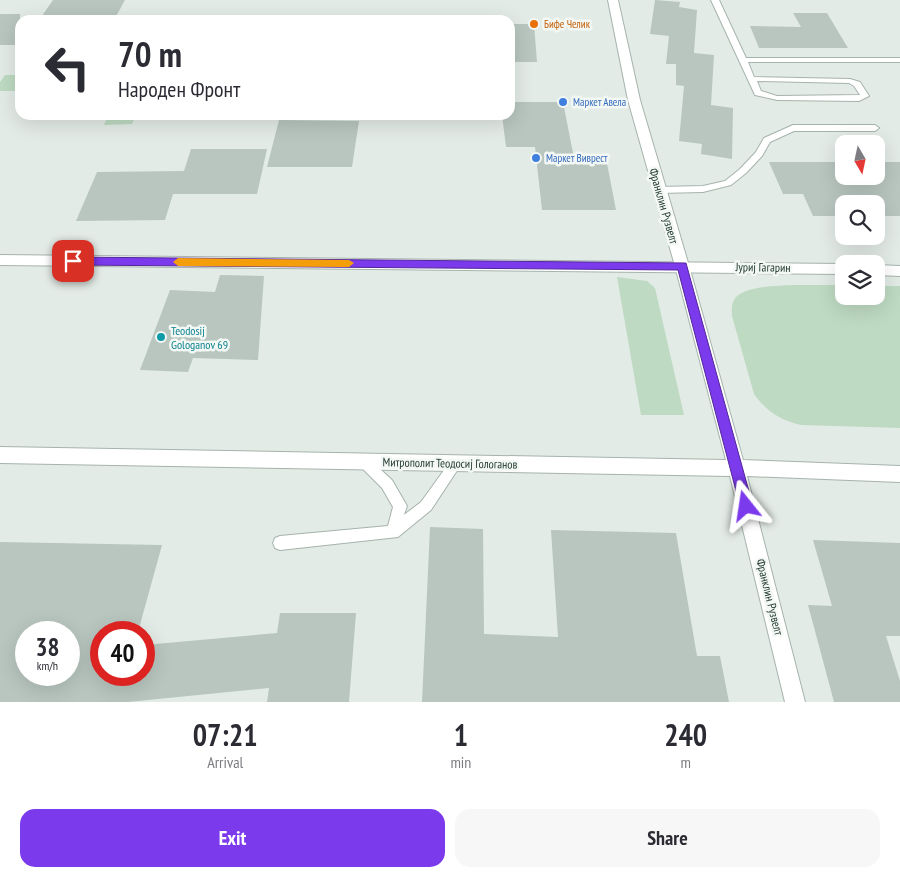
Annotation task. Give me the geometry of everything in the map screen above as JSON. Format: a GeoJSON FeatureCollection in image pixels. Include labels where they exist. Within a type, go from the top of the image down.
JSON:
{"type":"FeatureCollection","features":[{"type":"Feature","properties":{"kind":"street","name":"Франклин Рузвелт"},"geometry":{"type":"LineString","coordinates":[[613,0],[634,100],[682,266],[757,544],[795,702]]}},
{"type":"Feature","properties":{"kind":"street","name":"Јуриј Гагарин"},"geometry":{"type":"LineString","coordinates":[[0,260],[835,269]]}},
{"type":"Feature","properties":{"kind":"street"},"geometry":{"type":"LineString","coordinates":[[885,270],[900,270]]}},
{"type":"Feature","properties":{"kind":"street","name":"Митрополит Теодосиј Гологанов"},"geometry":{"type":"LineString","coordinates":[[0,455],[736,468],[900,474]]}},
{"type":"Feature","properties":{"kind":"lane"},"geometry":{"type":"LineString","coordinates":[[715,0],[758,93],[777,98],[858,99],[865,96],[857,84],[850,81],[752,79]]}},
{"type":"Feature","properties":{"kind":"lane"},"geometry":{"type":"LineString","coordinates":[[744,60],[900,60]]}},
{"type":"Feature","properties":{"kind":"lane"},"geometry":{"type":"LineString","coordinates":[[659,190],[703,188],[728,183],[759,154],[767,140],[793,128],[875,128]]}},
{"type":"Feature","properties":{"kind":"lane"},"geometry":{"type":"LineString","coordinates":[[364,462],[387,484],[400,506],[393,532]]}},
{"type":"Feature","properties":{"kind":"lane"},"geometry":{"type":"LineString","coordinates":[[280,543],[393,532],[426,506],[456,463]]}},
{"type":"Feature","properties":{"kind":"green space"},"geometry":{"type":"Polygon","coordinates":[[[5,75],[15,75],[15,91],[0,91],[0,82],[5,75]]]}},
{"type":"Feature","properties":{"kind":"green space"},"geometry":{"type":"Polygon","coordinates":[[[106,120],[134,120],[132,124],[104,125],[106,120]]]}},
{"type":"Feature","properties":{"kind":"green space"},"geometry":{"type":"Polygon","coordinates":[[[617,277],[647,281],[655,288],[684,415],[641,415],[617,277]]]}},
{"type":"Feature","properties":{"kind":"green space"},"geometry":{"type":"Polygon","coordinates":[[[835,285],[835,305],[885,305],[885,286],[900,286],[900,428],[801,425],[787,421],[774,414],[764,405],[754,394],[732,316],[732,308],[733,302],[738,295],[751,289],[769,286],[835,285]]]}},
{"type":"Feature","properties":{"kind":"building"},"geometry":{"type":"Polygon","coordinates":[[[53,0],[125,0],[117,15],[42,15],[53,0]]]}},
{"type":"Feature","properties":{"kind":"building"},"geometry":{"type":"Polygon","coordinates":[[[655,0],[680,2],[679,7],[697,10],[694,53],[714,55],[711,105],[733,108],[732,159],[701,154],[702,144],[679,141],[684,86],[676,85],[676,64],[666,64],[669,36],[650,34],[655,0]]]}},
{"type":"Feature","properties":{"kind":"building"},"geometry":{"type":"Polygon","coordinates":[[[793,13],[827,13],[848,48],[759,48],[750,26],[801,27],[793,13]]]}},
{"type":"Feature","properties":{"kind":"building"},"geometry":{"type":"Polygon","coordinates":[[[0,14],[20,14],[15,15],[15,45],[0,45],[0,14]]]}},
{"type":"Feature","properties":{"kind":"building"},"geometry":{"type":"Polygon","coordinates":[[[515,24],[534,24],[537,62],[515,62],[515,24]]]}},
{"type":"Feature","properties":{"kind":"building"},"geometry":{"type":"Polygon","coordinates":[[[515,102],[563,102],[574,158],[606,158],[616,210],[542,210],[535,147],[506,147],[503,120],[515,120],[515,102]]]}},
{"type":"Feature","properties":{"kind":"building"},"geometry":{"type":"Polygon","coordinates":[[[279,120],[359,121],[352,167],[267,167],[279,120]]]}},
{"type":"Feature","properties":{"kind":"building"},"geometry":{"type":"Polygon","coordinates":[[[191,149],[267,149],[257,194],[173,194],[165,220],[76,221],[97,172],[184,171],[191,149]]]}},
{"type":"Feature","properties":{"kind":"building"},"geometry":{"type":"Polygon","coordinates":[[[769,162],[835,162],[835,185],[885,185],[885,162],[900,162],[900,216],[885,216],[885,195],[835,195],[835,216],[813,216],[803,194],[783,194],[769,162]]]}},
{"type":"Feature","properties":{"kind":"building"},"geometry":{"type":"Polygon","coordinates":[[[220,275],[264,276],[258,360],[193,358],[188,372],[140,370],[170,290],[215,292],[220,275]]]}},
{"type":"Feature","properties":{"kind":"building"},"geometry":{"type":"Polygon","coordinates":[[[430,527],[483,529],[484,634],[558,637],[551,530],[676,533],[697,656],[720,656],[729,702],[422,702],[430,527]]]}},
{"type":"Feature","properties":{"kind":"building"},"geometry":{"type":"Polygon","coordinates":[[[813,540],[900,543],[900,636],[886,636],[900,681],[900,702],[834,702],[808,605],[832,606],[813,540]]]}},
{"type":"Feature","properties":{"kind":"building"},"geometry":{"type":"Polygon","coordinates":[[[0,542],[162,545],[141,621],[90,621],[90,686],[155,686],[155,644],[277,633],[280,613],[356,613],[349,702],[267,702],[269,688],[128,702],[0,702],[0,542]]]}},
{"type":"Feature","properties":{"kind":"slow traffic"},"geometry":{"type":"LineString","coordinates":[[178,262],[349,263]]}},
{"type":"Feature","properties":{"kind":"place","name":"Бифе Челик"},"geometry":{"type":"Point","coordinates":[534,24]}},
{"type":"Feature","properties":{"kind":"place","name":"Маркет Авела"},"geometry":{"type":"Point","coordinates":[563,102]}},
{"type":"Feature","properties":{"kind":"place","name":"Маркет Виврест"},"geometry":{"type":"Point","coordinates":[536,158]}},
{"type":"Feature","properties":{"kind":"place","name":"Teodosij Gologanov 69"},"geometry":{"type":"Point","coordinates":[161,337]}},
{"type":"Feature","properties":{"kind":"route"},"geometry":{"type":"LineString","coordinates":[[73,261],[682,266],[746,506]]}}]}
